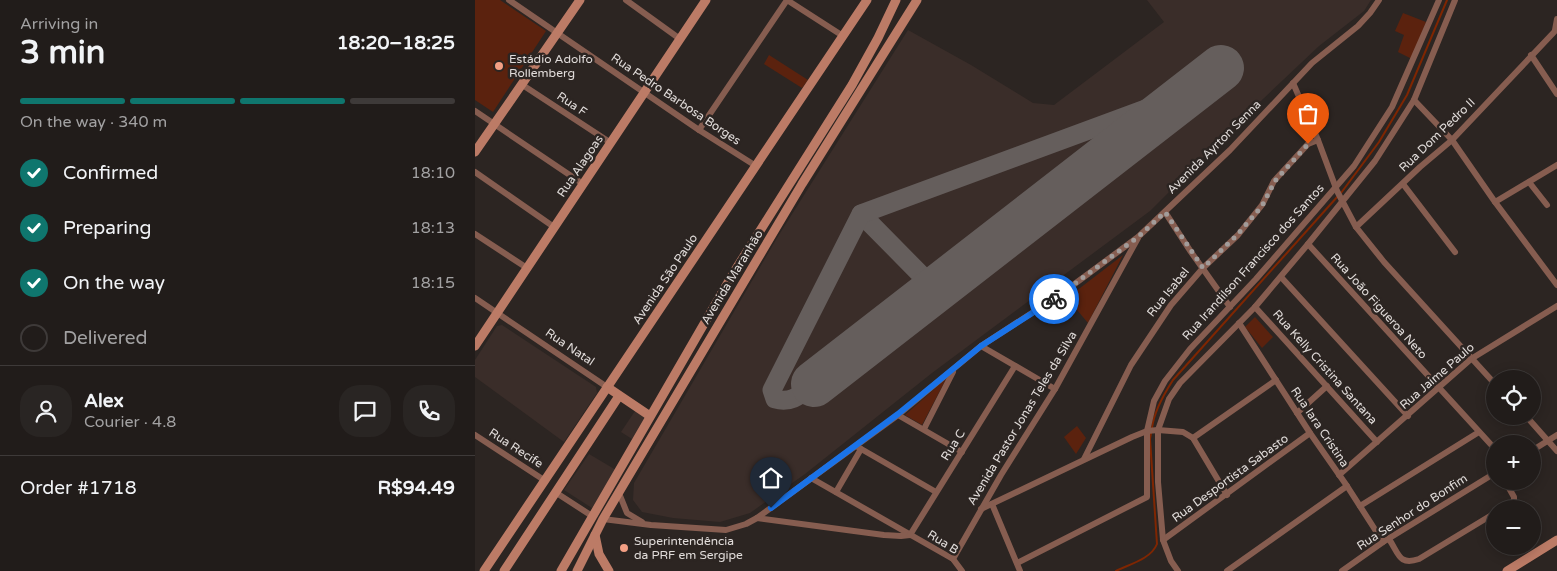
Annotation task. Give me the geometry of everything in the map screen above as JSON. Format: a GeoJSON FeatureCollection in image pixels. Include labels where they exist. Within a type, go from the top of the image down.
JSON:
{"type":"FeatureCollection","features":[{"type":"Feature","properties":{"kind":"main road"},"geometry":{"type":"LineString","coordinates":[[475,152],[580,0]]}},
{"type":"Feature","properties":{"kind":"main road","name":"Rua Alagoas"},"geometry":{"type":"LineString","coordinates":[[475,346],[706,0]]}},
{"type":"Feature","properties":{"kind":"main road","name":"Avenida São Paulo"},"geometry":{"type":"LineString","coordinates":[[483,571],[867,0]]}},
{"type":"Feature","properties":{"kind":"main road","name":"Avenida Maranhão"},"geometry":{"type":"LineString","coordinates":[[561,571],[725,289],[851,85],[878,38],[896,0]]}},
{"type":"Feature","properties":{"kind":"main road","name":"Avenida Maranhão"},"geometry":{"type":"LineString","coordinates":[[577,571],[603,519],[803,184],[917,0]]}},
{"type":"Feature","properties":{"kind":"main road"},"geometry":{"type":"LineString","coordinates":[[725,289],[736,296]]}},
{"type":"Feature","properties":{"kind":"main road","name":"Rua Natal"},"geometry":{"type":"LineString","coordinates":[[607,387],[650,416]]}},
{"type":"Feature","properties":{"kind":"main road"},"geometry":{"type":"LineString","coordinates":[[504,571],[619,396]]}},
{"type":"Feature","properties":{"kind":"main road"},"geometry":{"type":"LineString","coordinates":[[595,535],[599,554],[609,571]]}},
{"type":"Feature","properties":{"kind":"main road"},"geometry":{"type":"LineString","coordinates":[[1507,571],[1557,540]]}},
{"type":"Feature","properties":{"kind":"street","name":"Rua Pedro Barbosa Borges"},"geometry":{"type":"LineString","coordinates":[[509,0],[699,130],[757,166]]}},
{"type":"Feature","properties":{"kind":"street"},"geometry":{"type":"LineString","coordinates":[[626,0],[680,39]]}},
{"type":"Feature","properties":{"kind":"street"},"geometry":{"type":"LineString","coordinates":[[699,130],[787,0],[843,36]]}},
{"type":"Feature","properties":{"kind":"street","name":"Avenida Ayrton Senna"},"geometry":{"type":"LineString","coordinates":[[603,519],[651,525],[726,530],[757,518],[811,478],[858,448],[981,346],[1061,294],[1138,237],[1230,150],[1312,63],[1358,26],[1379,0]]}},
{"type":"Feature","properties":{"kind":"street","name":"Rua Irandilson Francisco dos Santos"},"geometry":{"type":"LineString","coordinates":[[1017,563],[1147,497],[1147,431],[1154,401],[1165,381],[1190,349],[1336,189],[1353,166],[1392,107],[1439,0]]}},
{"type":"Feature","properties":{"kind":"street","name":"Rua Irandilson Francisco dos Santos"},"geometry":{"type":"LineString","coordinates":[[1178,571],[1171,561],[1163,540],[1158,482],[1158,430],[1169,399],[1180,383],[1255,307],[1281,277],[1375,161],[1414,100],[1455,0]]}},
{"type":"Feature","properties":{"kind":"street"},"geometry":{"type":"LineString","coordinates":[[1556,29],[1557,19]]}},
{"type":"Feature","properties":{"kind":"street","name":"Rua Dom Pedro II"},"geometry":{"type":"LineString","coordinates":[[1357,228],[1452,140],[1556,29]]}},
{"type":"Feature","properties":{"kind":"street"},"geometry":{"type":"LineString","coordinates":[[1531,55],[1557,94]]}},
{"type":"Feature","properties":{"kind":"street"},"geometry":{"type":"LineString","coordinates":[[1293,83],[1319,140],[1336,189],[1357,228],[1383,262],[1486,375]]}},
{"type":"Feature","properties":{"kind":"street","name":"Rua F"},"geometry":{"type":"LineString","coordinates":[[521,84],[611,143]]}},
{"type":"Feature","properties":{"kind":"street"},"geometry":{"type":"LineString","coordinates":[[1414,100],[1452,140],[1495,202],[1557,285]]}},
{"type":"Feature","properties":{"kind":"street"},"geometry":{"type":"LineString","coordinates":[[475,111],[583,184]]}},
{"type":"Feature","properties":{"kind":"street","name":"Rua Isabel"},"geometry":{"type":"LineString","coordinates":[[1084,459],[1131,365],[1171,305],[1262,206],[1275,181],[1297,156],[1308,144],[1319,140]]}},
{"type":"Feature","properties":{"kind":"street"},"geometry":{"type":"LineString","coordinates":[[1495,202],[1557,165]]}},
{"type":"Feature","properties":{"kind":"street"},"geometry":{"type":"LineString","coordinates":[[475,172],[555,227]]}},
{"type":"Feature","properties":{"kind":"street"},"geometry":{"type":"LineString","coordinates":[[1529,182],[1547,206]]}},
{"type":"Feature","properties":{"kind":"street"},"geometry":{"type":"LineString","coordinates":[[1403,184],[1455,252]]}},
{"type":"Feature","properties":{"kind":"street"},"geometry":{"type":"LineString","coordinates":[[1165,212],[1230,307]]}},
{"type":"Feature","properties":{"kind":"street"},"geometry":{"type":"LineString","coordinates":[[475,234],[527,268]]}},
{"type":"Feature","properties":{"kind":"street","name":"Avenida Pastor Jonas Teles da Silva"},"geometry":{"type":"LineString","coordinates":[[953,559],[980,510],[1055,389],[1138,237]]}},
{"type":"Feature","properties":{"kind":"street","name":"Rua João Figueroa Neto"},"geometry":{"type":"LineString","coordinates":[[1308,244],[1486,439]]}},
{"type":"Feature","properties":{"kind":"street"},"geometry":{"type":"LineString","coordinates":[[1281,277],[1408,416]]}},
{"type":"Feature","properties":{"kind":"street","name":"Rua Natal"},"geometry":{"type":"LineString","coordinates":[[475,298],[607,387]]}},
{"type":"Feature","properties":{"kind":"street","name":"Rua Jaime Paulo"},"geometry":{"type":"LineString","coordinates":[[1339,475],[1471,359],[1557,306]]}},
{"type":"Feature","properties":{"kind":"street","name":"Rua Kelly Cristina Santana"},"geometry":{"type":"LineString","coordinates":[[1255,307],[1377,442]]}},
{"type":"Feature","properties":{"kind":"street","name":"Rua Iara Cristina"},"geometry":{"type":"LineString","coordinates":[[1239,323],[1360,506],[1402,560],[1409,563],[1419,559],[1486,518]]}},
{"type":"Feature","properties":{"kind":"street"},"geometry":{"type":"LineString","coordinates":[[981,346],[1055,389]]}},
{"type":"Feature","properties":{"kind":"street","name":"Rua C"},"geometry":{"type":"LineString","coordinates":[[910,535],[1015,366]]}},
{"type":"Feature","properties":{"kind":"street"},"geometry":{"type":"LineString","coordinates":[[924,430],[955,368]]}},
{"type":"Feature","properties":{"kind":"street"},"geometry":{"type":"LineString","coordinates":[[1193,438],[1276,380]]}},
{"type":"Feature","properties":{"kind":"street"},"geometry":{"type":"LineString","coordinates":[[1297,413],[1327,386]]}},
{"type":"Feature","properties":{"kind":"street"},"geometry":{"type":"LineString","coordinates":[[898,414],[962,452]]}},
{"type":"Feature","properties":{"kind":"street"},"geometry":{"type":"LineString","coordinates":[[1535,425],[1557,450]]}},
{"type":"Feature","properties":{"kind":"street"},"geometry":{"type":"LineString","coordinates":[[980,510],[1132,436],[1158,430],[1183,432],[1193,438],[1227,494]]}},
{"type":"Feature","properties":{"kind":"street"},"geometry":{"type":"LineString","coordinates":[[1360,506],[1479,432]]}},
{"type":"Feature","properties":{"kind":"street","name":"Rua Desportista Sabasto"},"geometry":{"type":"LineString","coordinates":[[1163,540],[1310,433]]}},
{"type":"Feature","properties":{"kind":"street","name":"Rua Recife"},"geometry":{"type":"LineString","coordinates":[[475,435],[544,480]]}},
{"type":"Feature","properties":{"kind":"street"},"geometry":{"type":"LineString","coordinates":[[1541,445],[1557,435]]}},
{"type":"Feature","properties":{"kind":"street"},"geometry":{"type":"LineString","coordinates":[[836,492],[858,448],[936,492]]}},
{"type":"Feature","properties":{"kind":"street","name":"Rua B"},"geometry":{"type":"LineString","coordinates":[[811,478],[953,559],[962,571]]}},
{"type":"Feature","properties":{"kind":"street","name":"Rua Senhor do Bonfim"},"geometry":{"type":"LineString","coordinates":[[1342,571],[1486,479]]}},
{"type":"Feature","properties":{"kind":"street"},"geometry":{"type":"LineString","coordinates":[[1227,571],[1347,486]]}},
{"type":"Feature","properties":{"kind":"street"},"geometry":{"type":"LineString","coordinates":[[555,492],[592,516]]}},
{"type":"Feature","properties":{"kind":"street","name":"Avenida Ayrton Senna"},"geometry":{"type":"LineString","coordinates":[[619,493],[627,513],[651,525]]}},
{"type":"Feature","properties":{"kind":"street"},"geometry":{"type":"LineString","coordinates":[[992,504],[1020,571]]}},
{"type":"Feature","properties":{"kind":"street"},"geometry":{"type":"LineString","coordinates":[[757,518],[884,535],[910,535]]}},
{"type":"Feature","properties":{"kind":"shaded area","name":"Estádio Adolfo Rollemberg"},"geometry":{"type":"Polygon","coordinates":[[[475,0],[500,0],[546,31],[493,112],[475,100],[475,0]]]}},
{"type":"Feature","properties":{"kind":"shaded area"},"geometry":{"type":"Polygon","coordinates":[[[1147,0],[1371,0],[1364,11],[1319,46],[1245,116],[1150,211],[932,373],[805,474],[750,513],[720,522],[673,518],[642,512],[633,500],[634,483],[777,238],[908,30],[971,65],[1033,103],[1054,105],[1164,22],[1147,0]]]}},
{"type":"Feature","properties":{"kind":"shaded area"},"geometry":{"type":"Polygon","coordinates":[[[1403,13],[1426,22],[1412,59],[1398,52],[1404,35],[1395,31],[1403,13]]]}},
{"type":"Feature","properties":{"kind":"shaded area"},"geometry":{"type":"Polygon","coordinates":[[[769,55],[808,80],[802,88],[764,64],[769,55]]]}},
{"type":"Feature","properties":{"kind":"shaded area"},"geometry":{"type":"Polygon","coordinates":[[[1123,255],[1088,323],[1067,298],[1123,255]]]}},
{"type":"Feature","properties":{"kind":"shaded area"},"geometry":{"type":"Polygon","coordinates":[[[1255,317],[1273,337],[1262,348],[1245,327],[1255,317]]]}},
{"type":"Feature","properties":{"kind":"shaded area"},"geometry":{"type":"Polygon","coordinates":[[[502,325],[596,387],[597,393],[564,442],[475,377],[475,360],[497,326],[502,325]]]}},
{"type":"Feature","properties":{"kind":"shaded area"},"geometry":{"type":"Polygon","coordinates":[[[946,379],[922,425],[905,415],[946,379]]]}},
{"type":"Feature","properties":{"kind":"shaded area"},"geometry":{"type":"Polygon","coordinates":[[[635,411],[645,417],[632,439],[621,432],[635,411]]]}},
{"type":"Feature","properties":{"kind":"shaded area"},"geometry":{"type":"Polygon","coordinates":[[[1077,426],[1086,438],[1076,454],[1064,437],[1077,426]]]}},
{"type":"Feature","properties":{"kind":"shaded area"},"geometry":{"type":"Polygon","coordinates":[[[589,454],[616,470],[592,508],[564,490],[589,454]]]}},
{"type":"Feature","properties":{"kind":"waterway"},"geometry":{"type":"LineString","coordinates":[[1341,193],[1379,142],[1407,95],[1447,0]]}},
{"type":"Feature","properties":{"kind":"waterway"},"geometry":{"type":"LineString","coordinates":[[1152,428],[1157,409],[1173,380],[1338,196]]}},
{"type":"Feature","properties":{"kind":"waterway"},"geometry":{"type":"LineString","coordinates":[[1116,571],[1150,554],[1157,544],[1151,433]]}},
{"type":"Feature","properties":{"kind":"taxiway"},"geometry":{"type":"LineString","coordinates":[[814,384],[796,397],[786,400],[775,399],[772,390],[861,214],[1189,93]]}},
{"type":"Feature","properties":{"kind":"taxiway"},"geometry":{"type":"LineString","coordinates":[[861,214],[935,289]]}},
{"type":"Feature","properties":{"kind":"runway"},"geometry":{"type":"LineString","coordinates":[[814,384],[1221,68]]}},
{"type":"Feature","properties":{"kind":"way so far"},"geometry":{"type":"LineString","coordinates":[[1054,299],[1138,237],[1165,212],[1203,268],[1237,235],[1262,206],[1275,181],[1308,144]]}},
{"type":"Feature","properties":{"kind":"place","name":"Estádio Adolfo Rollemberg"},"geometry":{"type":"Point","coordinates":[499,66]}},
{"type":"Feature","properties":{"kind":"place","name":"Superintendência da PRF em Sergipe"},"geometry":{"type":"Point","coordinates":[624,548]}},
{"type":"Feature","properties":{"kind":"route"},"geometry":{"type":"LineString","coordinates":[[771,508],[898,414],[970,354],[1054,299]]}}]}
